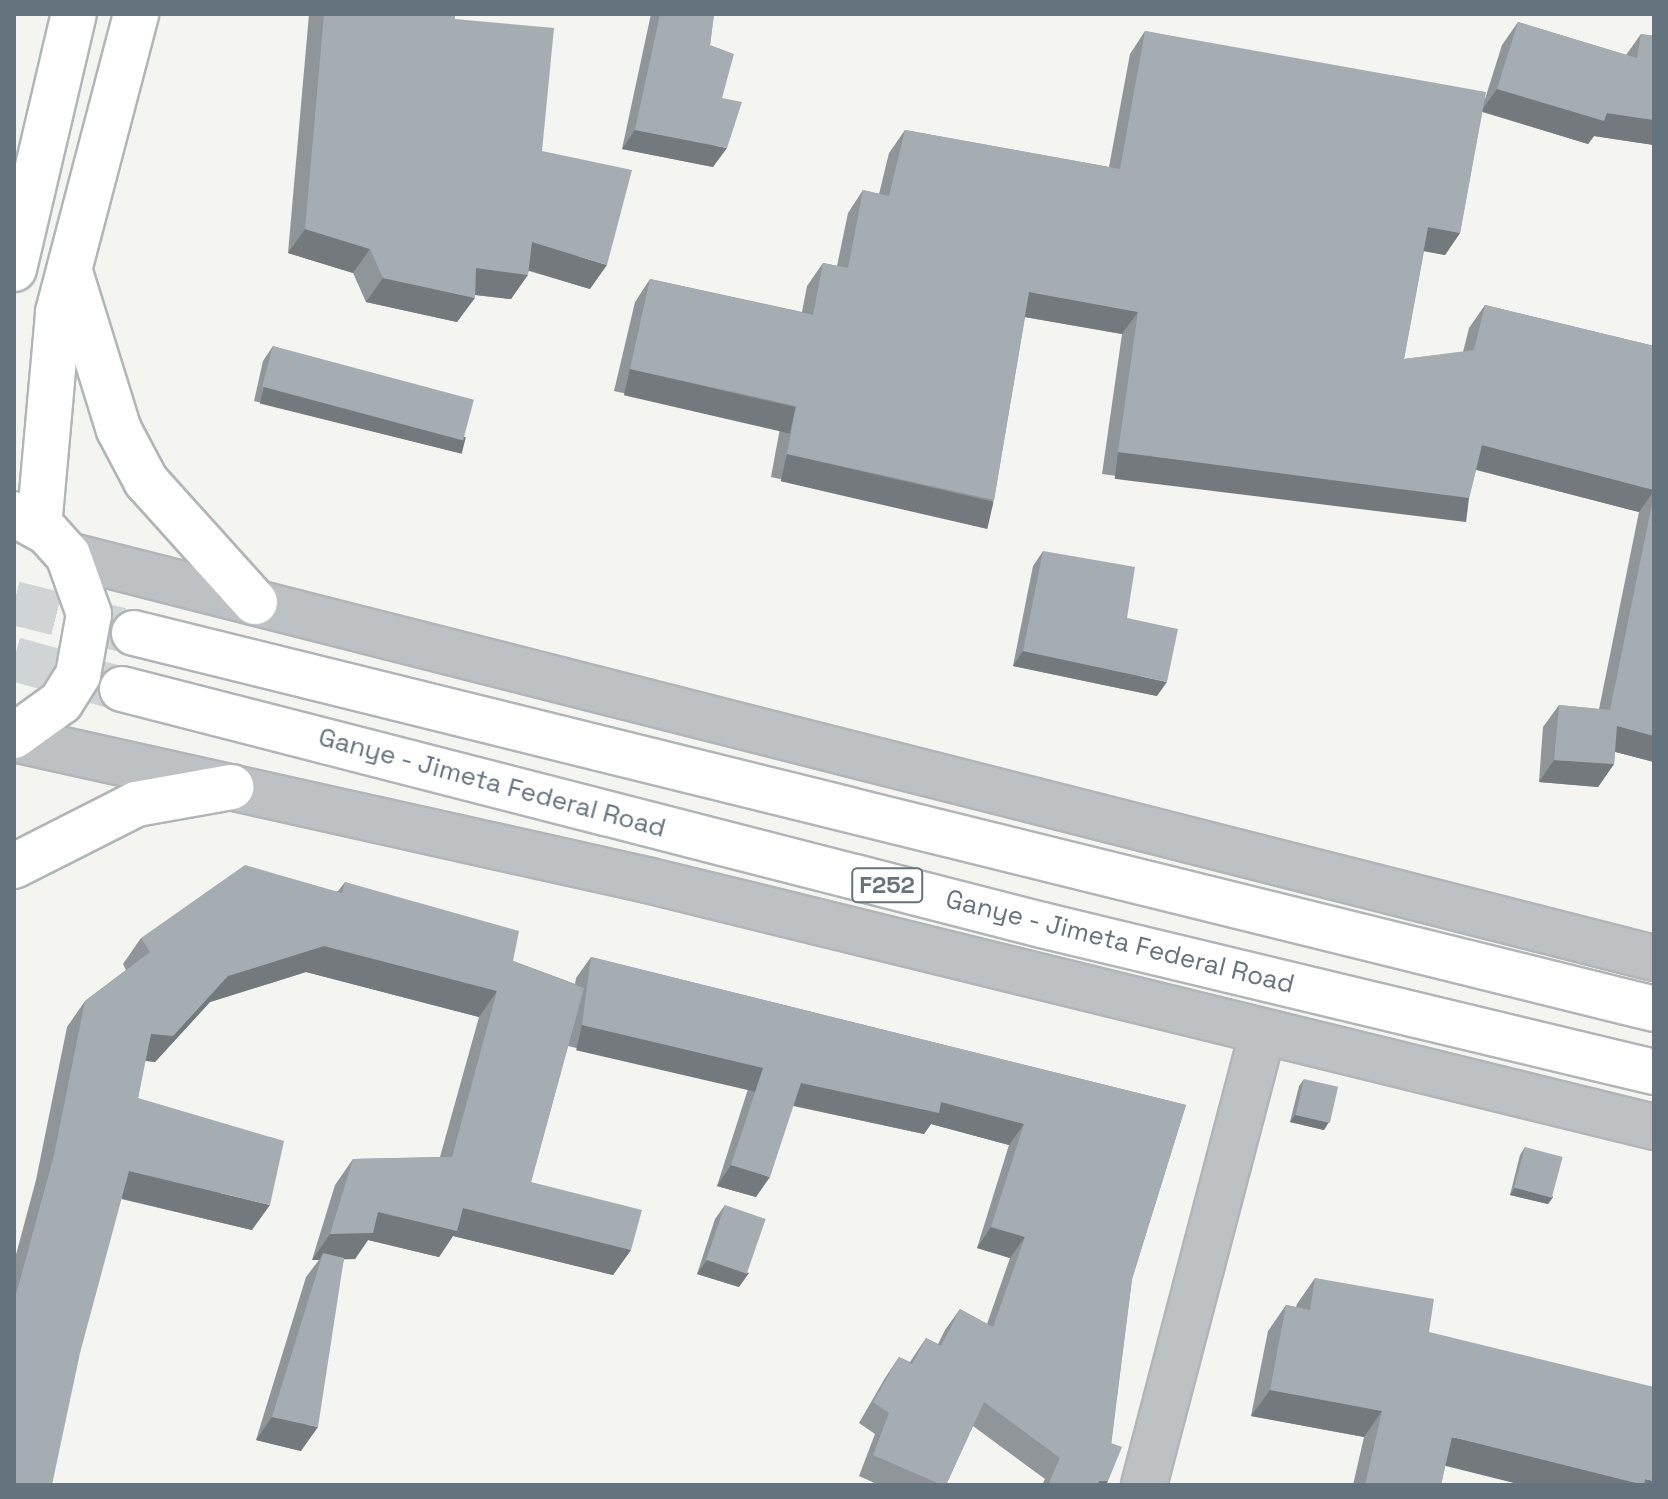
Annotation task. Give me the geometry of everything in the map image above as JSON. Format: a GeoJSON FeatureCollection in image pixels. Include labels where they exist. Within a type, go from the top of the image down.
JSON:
{"type":"FeatureCollection","features":[{"type":"Feature","properties":{"kind":"main road"},"geometry":{"type":"LineString","coordinates":[[14,269],[74,14]]}},
{"type":"Feature","properties":{"kind":"main road"},"geometry":{"type":"LineString","coordinates":[[14,737],[61,702],[87,645],[83,583],[40,532],[50,463],[50,365],[70,270],[136,14]]}},
{"type":"Feature","properties":{"kind":"main road"},"geometry":{"type":"LineString","coordinates":[[70,270],[119,430],[146,481],[255,602]]}},
{"type":"Feature","properties":{"kind":"main road","name":"F252"},"geometry":{"type":"LineString","coordinates":[[134,633],[1654,1009]]}},
{"type":"Feature","properties":{"kind":"main road","name":"Ganye - Jimeta Federal Road"},"geometry":{"type":"LineString","coordinates":[[122,689],[1042,925],[1654,1072]]}},
{"type":"Feature","properties":{"kind":"main road"},"geometry":{"type":"LineString","coordinates":[[14,866],[136,804],[231,787]]}},
{"type":"Feature","properties":{"kind":"street"},"geometry":{"type":"LineString","coordinates":[[40,532],[255,602],[1654,958]]}},
{"type":"Feature","properties":{"kind":"street"},"geometry":{"type":"LineString","coordinates":[[14,737],[647,880],[1262,1035],[1654,1127]]}},
{"type":"Feature","properties":{"kind":"street"},"geometry":{"type":"LineString","coordinates":[[1144,1485],[1262,1035]]}},
{"type":"Feature","properties":{"kind":"building"},"geometry":{"type":"Polygon","coordinates":[[[324,14],[455,14],[455,19],[554,28],[542,151],[632,170],[607,265],[532,242],[528,275],[476,268],[475,298],[383,278],[370,249],[305,229],[324,14]]]}},
{"type":"Feature","properties":{"kind":"building"},"geometry":{"type":"Polygon","coordinates":[[[660,14],[714,14],[710,45],[734,54],[722,98],[742,102],[727,148],[635,130],[660,14]]]}},
{"type":"Feature","properties":{"kind":"building"},"geometry":{"type":"Polygon","coordinates":[[[1518,22],[1637,58],[1641,34],[1654,36],[1654,120],[1607,113],[1604,121],[1497,89],[1518,22]]]}},
{"type":"Feature","properties":{"kind":"building"},"geometry":{"type":"Polygon","coordinates":[[[1145,31],[1486,92],[1460,233],[1428,227],[1404,359],[1474,350],[1485,305],[1654,346],[1654,490],[1482,445],[1469,498],[1118,452],[1138,312],[1029,292],[994,500],[787,454],[796,406],[630,369],[650,279],[813,315],[823,263],[848,268],[863,190],[889,196],[905,130],[1120,169],[1145,31]]]}},
{"type":"Feature","properties":{"kind":"building"},"geometry":{"type":"Polygon","coordinates":[[[273,346],[474,400],[463,440],[262,387],[273,346]]]}},
{"type":"Feature","properties":{"kind":"building"},"geometry":{"type":"Polygon","coordinates":[[[1654,494],[1654,736],[1617,726],[1614,764],[1554,760],[1559,705],[1610,710],[1654,494]]]}},
{"type":"Feature","properties":{"kind":"building"},"geometry":{"type":"Polygon","coordinates":[[[1043,551],[1135,567],[1127,618],[1178,629],[1167,682],[1023,651],[1043,551]]]}},
{"type":"Feature","properties":{"kind":"building"},"geometry":{"type":"Polygon","coordinates":[[[245,865],[342,893],[345,882],[519,931],[513,961],[584,988],[531,1182],[642,1210],[631,1250],[463,1208],[457,1231],[378,1212],[373,1233],[330,1234],[353,1159],[452,1157],[497,991],[324,946],[228,976],[173,1036],[151,1034],[138,1098],[284,1141],[270,1205],[129,1171],[80,1353],[52,1485],[14,1485],[14,1302],[54,1155],[85,1001],[150,952],[141,938],[245,865]]]}},
{"type":"Feature","properties":{"kind":"building"},"geometry":{"type":"Polygon","coordinates":[[[591,957],[1186,1105],[1132,1279],[1111,1443],[1122,1447],[1108,1481],[1099,1481],[1098,1485],[1048,1485],[1060,1458],[984,1402],[946,1485],[873,1455],[889,1413],[873,1402],[899,1357],[912,1364],[926,1338],[941,1346],[960,1309],[993,1327],[1025,1237],[991,1227],[1024,1124],[941,1102],[939,1113],[801,1083],[770,1177],[731,1165],[763,1068],[582,1025],[591,957]]]}},
{"type":"Feature","properties":{"kind":"building"},"geometry":{"type":"Polygon","coordinates":[[[1304,1079],[1338,1087],[1330,1123],[1296,1115],[1304,1079]]]}},
{"type":"Feature","properties":{"kind":"building"},"geometry":{"type":"Polygon","coordinates":[[[1525,1147],[1563,1157],[1552,1198],[1514,1188],[1525,1147]]]}},
{"type":"Feature","properties":{"kind":"building"},"geometry":{"type":"Polygon","coordinates":[[[725,1205],[766,1219],[747,1274],[706,1260],[725,1205]]]}},
{"type":"Feature","properties":{"kind":"building"},"geometry":{"type":"Polygon","coordinates":[[[323,1253],[344,1258],[318,1427],[272,1417],[323,1253]]]}},
{"type":"Feature","properties":{"kind":"building"},"geometry":{"type":"Polygon","coordinates":[[[1315,1278],[1434,1299],[1429,1332],[1654,1387],[1654,1481],[1645,1479],[1644,1485],[1452,1437],[1441,1485],[1365,1485],[1382,1411],[1270,1390],[1286,1305],[1310,1310],[1315,1278]]]}},
{"type":"Feature","properties":{"kind":"tunnel"},"geometry":{"type":"LineString","coordinates":[[14,603],[134,633]]}},
{"type":"Feature","properties":{"kind":"tunnel"},"geometry":{"type":"LineString","coordinates":[[14,659],[122,689]]}}]}
